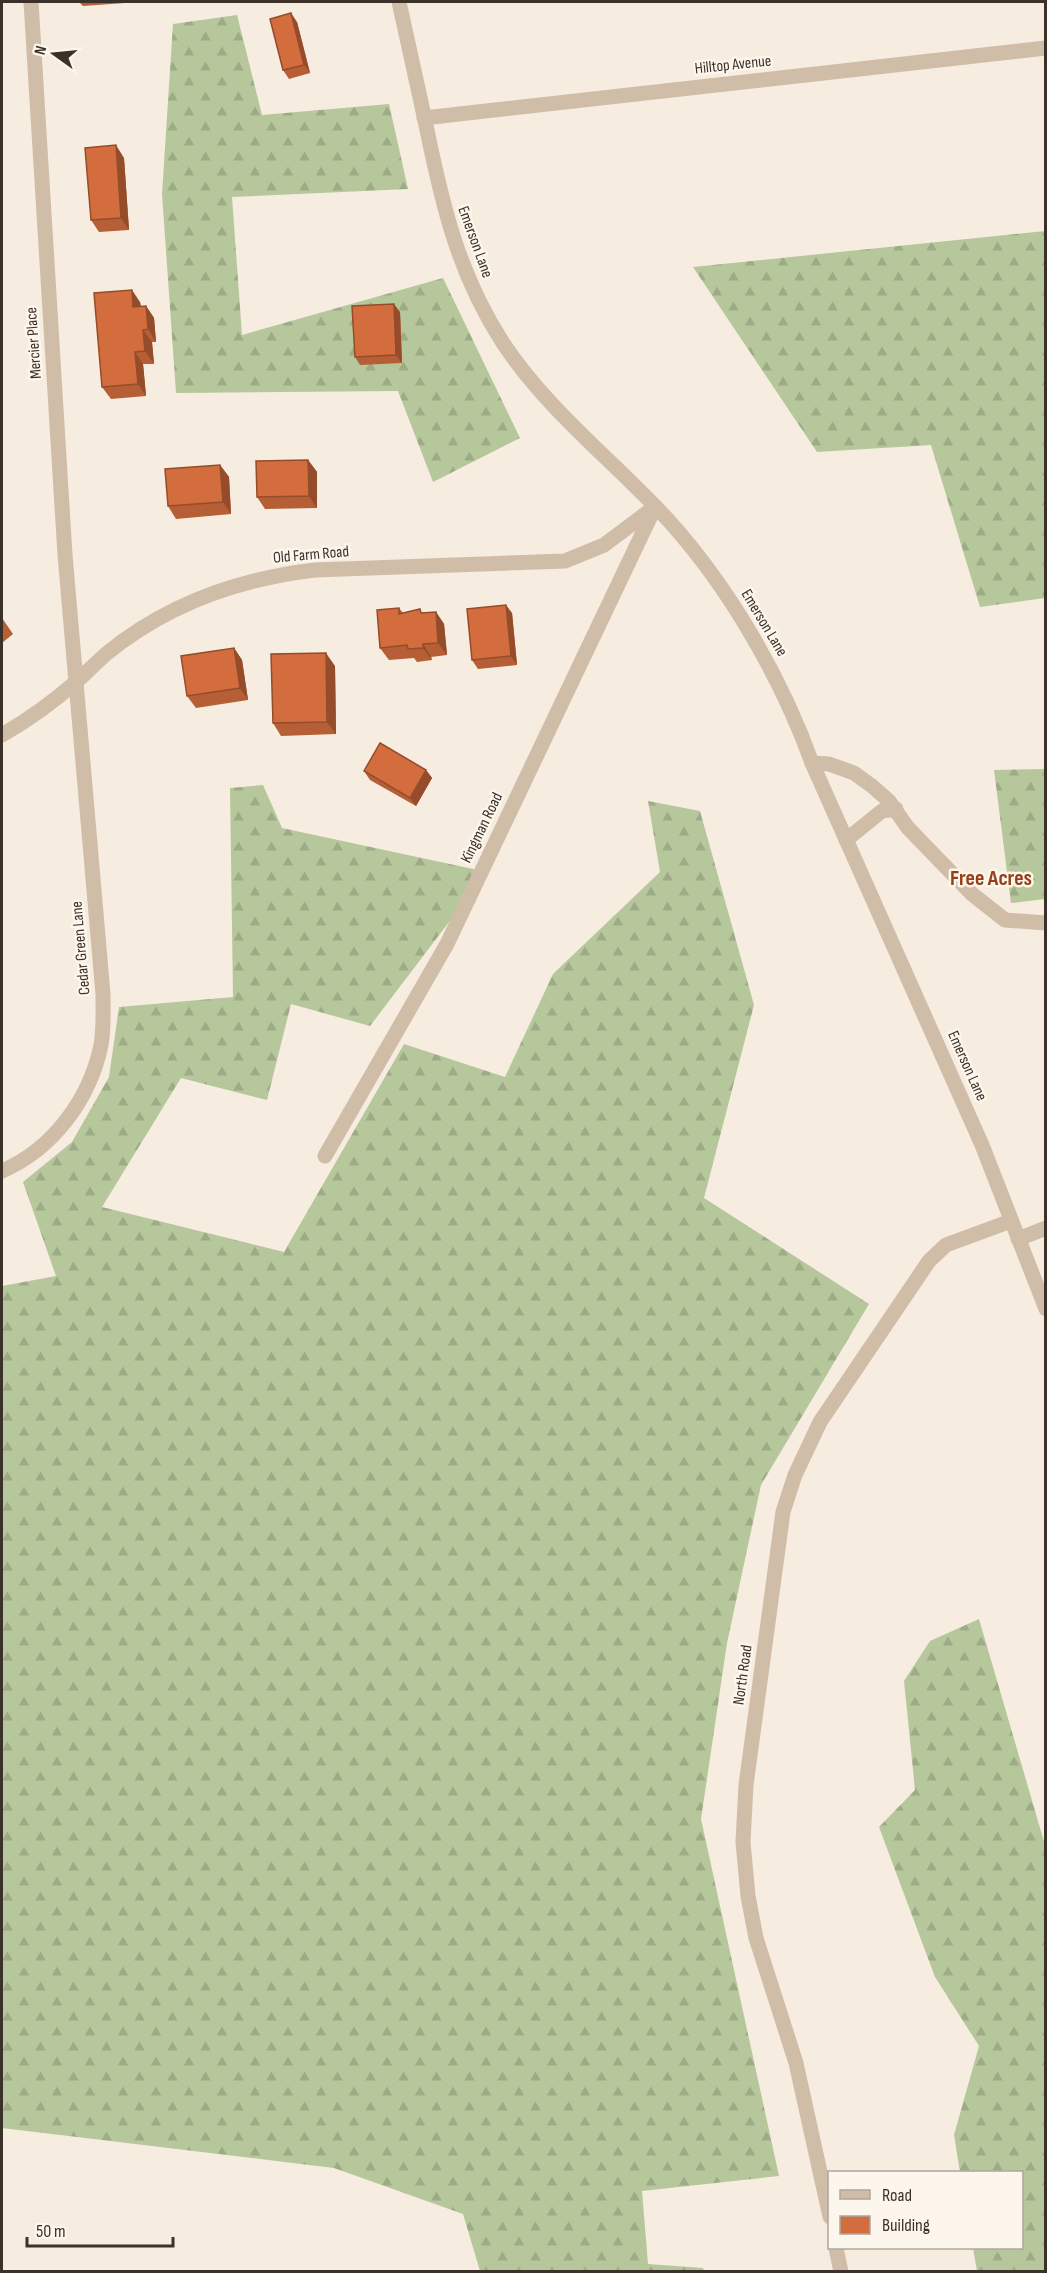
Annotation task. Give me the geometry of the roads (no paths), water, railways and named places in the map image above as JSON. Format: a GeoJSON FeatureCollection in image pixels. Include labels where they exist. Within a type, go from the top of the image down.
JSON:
{"type":"FeatureCollection","features":[{"type":"Feature","properties":{"kind":"street","name":"Mercier Place"},"geometry":{"type":"LineString","coordinates":[[31,2],[65,555],[76,682]]}},
{"type":"Feature","properties":{"kind":"street","name":"Emerson Lane"},"geometry":{"type":"LineString","coordinates":[[399,2],[446,216],[460,260],[491,323],[531,380],[555,408],[670,523],[723,591],[763,655],[800,727],[812,764],[982,1145],[1046,1309]]}},
{"type":"Feature","properties":{"kind":"street","name":"Hilltop Avenue"},"geometry":{"type":"LineString","coordinates":[[424,118],[1046,48]]}},
{"type":"Feature","properties":{"kind":"street","name":"Old Farm Road"},"geometry":{"type":"LineString","coordinates":[[2,735],[76,682],[105,654],[136,631],[203,596],[240,583],[277,574],[315,570],[565,561],[604,545],[655,507]]}},
{"type":"Feature","properties":{"kind":"street","name":"Kingman Road"},"geometry":{"type":"LineString","coordinates":[[325,1156],[447,944],[655,507]]}},
{"type":"Feature","properties":{"kind":"street","name":"Cedar Green Lane"},"geometry":{"type":"LineString","coordinates":[[2,1171],[36,1150],[63,1125],[91,1079],[101,1044],[103,994],[76,682]]}},
{"type":"Feature","properties":{"kind":"street"},"geometry":{"type":"LineString","coordinates":[[812,764],[829,764],[854,773],[872,786],[896,809],[908,828],[972,894],[1005,920],[1046,923]]}},
{"type":"Feature","properties":{"kind":"street"},"geometry":{"type":"LineString","coordinates":[[846,840],[882,811],[896,809]]}},
{"type":"Feature","properties":{"kind":"street","name":"North Road"},"geometry":{"type":"LineString","coordinates":[[828,2208],[796,2063],[756,1938],[748,1896],[743,1842],[746,1785],[783,1512],[799,1466],[820,1422],[929,1261],[946,1245],[1011,1221]]}},
{"type":"Feature","properties":{"kind":"street"},"geometry":{"type":"LineString","coordinates":[[1018,1239],[1046,1228]]}},
{"type":"Feature","properties":{"kind":"street"},"geometry":{"type":"LineString","coordinates":[[836,2249],[841,2271]]}},
{"type":"Feature","properties":{"kind":"district","name":"Free Acres"},"geometry":{"type":"Point","coordinates":[991,878]}}]}
